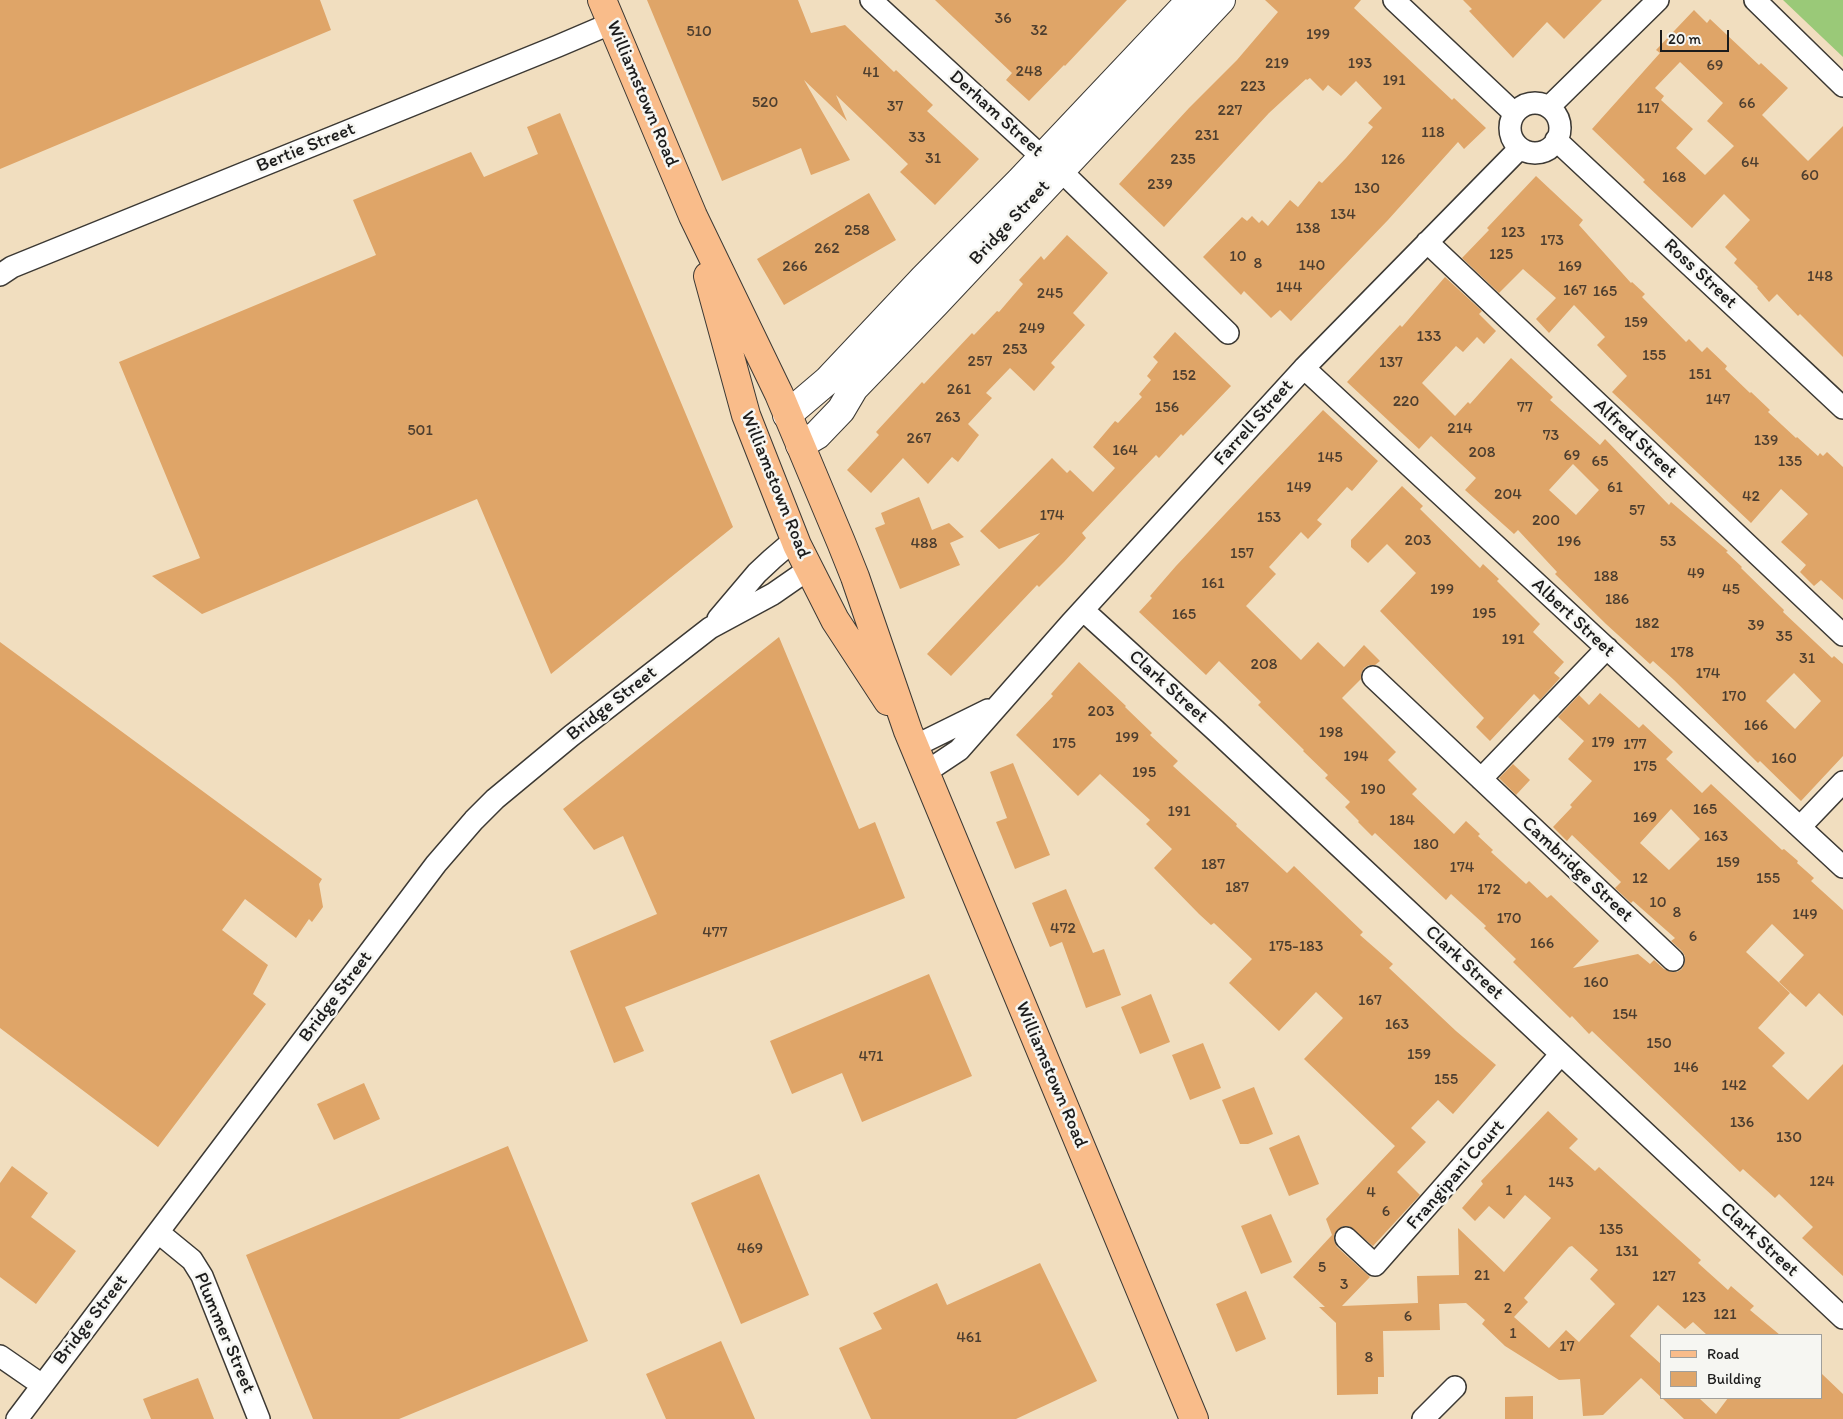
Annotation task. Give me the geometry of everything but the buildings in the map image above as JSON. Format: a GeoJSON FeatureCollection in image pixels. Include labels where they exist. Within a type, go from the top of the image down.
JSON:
{"type":"FeatureCollection","features":[{"type":"Feature","properties":{"kind":"main road","name":"Williamstown Road"},"geometry":{"type":"LineString","coordinates":[[607,12],[693,216],[800,444],[855,577],[912,739],[1194,1419]]}},
{"type":"Feature","properties":{"kind":"main road","name":"Williamstown Road"},"geometry":{"type":"LineString","coordinates":[[693,216],[736,382],[758,446],[803,557],[846,639],[912,739]]}},
{"type":"Feature","properties":{"kind":"main road"},"geometry":{"type":"LineString","coordinates":[[758,446],[787,415]]}},
{"type":"Feature","properties":{"kind":"main road"},"geometry":{"type":"LineString","coordinates":[[758,446],[800,444]]}},
{"type":"Feature","properties":{"kind":"main road"},"geometry":{"type":"LineString","coordinates":[[803,557],[841,544]]}},
{"type":"Feature","properties":{"kind":"street","name":"Derham Street"},"geometry":{"type":"LineString","coordinates":[[871,0],[1051,163],[1228,333]]}},
{"type":"Feature","properties":{"kind":"street","name":"Bridge Street"},"geometry":{"type":"LineString","coordinates":[[800,444],[817,435],[841,410],[854,388],[935,304],[1051,163],[1191,0]]}},
{"type":"Feature","properties":{"kind":"street","name":"Bridge Street"},"geometry":{"type":"LineString","coordinates":[[787,415],[828,381],[1221,0]]}},
{"type":"Feature","properties":{"kind":"street"},"geometry":{"type":"LineString","coordinates":[[1394,0],[1514,113]]}},
{"type":"Feature","properties":{"kind":"street"},"geometry":{"type":"LineString","coordinates":[[1548,107],[1658,0]]}},
{"type":"Feature","properties":{"kind":"street"},"geometry":{"type":"LineString","coordinates":[[1755,0],[1843,86]]}},
{"type":"Feature","properties":{"kind":"street","name":"Bertie Street"},"geometry":{"type":"LineString","coordinates":[[0,275],[12,268],[563,44],[607,12]]}},
{"type":"Feature","properties":{"kind":"street"},"geometry":{"type":"LineString","coordinates":[[1534,102],[1548,107],[1554,112],[1560,126],[1556,140],[1544,151],[1536,153],[1527,152],[1520,148],[1514,143],[1510,128],[1510,120],[1514,113],[1526,104],[1534,102]]}},
{"type":"Feature","properties":{"kind":"street","name":"Ross Street"},"geometry":{"type":"LineString","coordinates":[[1556,140],[1843,408]]}},
{"type":"Feature","properties":{"kind":"street","name":"Farrell Street"},"geometry":{"type":"LineString","coordinates":[[926,772],[959,750],[997,705],[1304,368],[1520,148]]}},
{"type":"Feature","properties":{"kind":"street","name":"Alfred Street"},"geometry":{"type":"LineString","coordinates":[[1427,242],[1843,635]]}},
{"type":"Feature","properties":{"kind":"street","name":"Albert Street"},"geometry":{"type":"LineString","coordinates":[[1304,368],[1843,866]]}},
{"type":"Feature","properties":{"kind":"street","name":"Bridge Street"},"geometry":{"type":"LineString","coordinates":[[17,1419],[436,864],[474,820],[495,799],[556,748],[710,628],[772,594],[803,557],[786,547],[757,573],[710,628]]}},
{"type":"Feature","properties":{"kind":"street","name":"Clark Street"},"geometry":{"type":"LineString","coordinates":[[1083,610],[1215,730],[1843,1317]]}},
{"type":"Feature","properties":{"kind":"street"},"geometry":{"type":"LineString","coordinates":[[1481,779],[1607,648]]}},
{"type":"Feature","properties":{"kind":"street","name":"Cambridge Street"},"geometry":{"type":"LineString","coordinates":[[1373,677],[1673,960]]}},
{"type":"Feature","properties":{"kind":"street","name":"Farrell Street"},"geometry":{"type":"LineString","coordinates":[[912,739],[997,705]]}},
{"type":"Feature","properties":{"kind":"street"},"geometry":{"type":"LineString","coordinates":[[1801,826],[1843,782]]}},
{"type":"Feature","properties":{"kind":"street","name":"Frangipani Court"},"geometry":{"type":"LineString","coordinates":[[1346,1238],[1375,1265],[1562,1054]]}},
{"type":"Feature","properties":{"kind":"street","name":"Plummer Street"},"geometry":{"type":"LineString","coordinates":[[159,1233],[192,1260],[202,1276],[260,1419]]}},
{"type":"Feature","properties":{"kind":"street"},"geometry":{"type":"LineString","coordinates":[[0,1356],[42,1384]]}},
{"type":"Feature","properties":{"kind":"street"},"geometry":{"type":"LineString","coordinates":[[1423,1419],[1455,1387]]}},
{"type":"Feature","properties":{"kind":"green space"},"geometry":{"type":"Polygon","coordinates":[[[1783,0],[1843,0],[1843,57],[1783,0]]]}}]}
